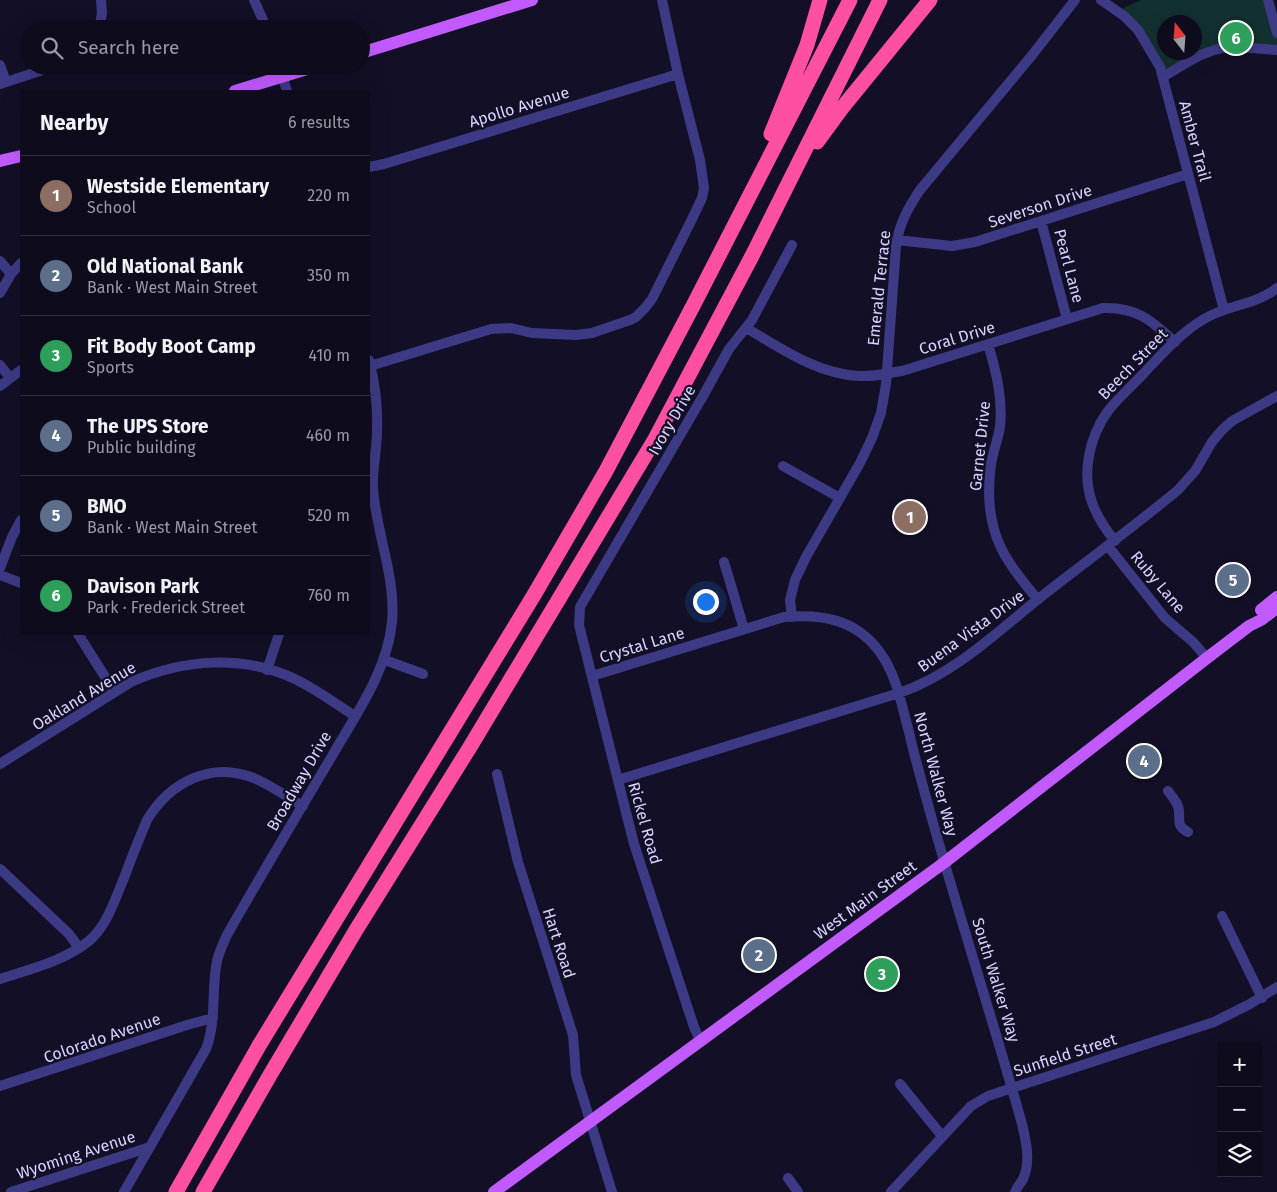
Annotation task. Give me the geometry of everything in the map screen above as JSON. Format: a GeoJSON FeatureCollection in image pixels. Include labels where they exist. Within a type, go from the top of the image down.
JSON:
{"type":"FeatureCollection","features":[{"type":"Feature","properties":{"kind":"highway"},"geometry":{"type":"LineString","coordinates":[[694,304],[779,115],[807,45],[820,0]]}},
{"type":"Feature","properties":{"kind":"highway"},"geometry":{"type":"LineString","coordinates":[[176,1192],[260,1044],[534,595],[606,470],[694,304],[850,0]]}},
{"type":"Feature","properties":{"kind":"highway"},"geometry":{"type":"LineString","coordinates":[[203,1192],[356,930],[470,747],[655,439],[764,232],[880,0]]}},
{"type":"Feature","properties":{"kind":"highway"},"geometry":{"type":"LineString","coordinates":[[764,232],[828,128],[930,0]]}},
{"type":"Feature","properties":{"kind":"highway"},"geometry":{"type":"LineString","coordinates":[[211,1192],[255,1100]]}},
{"type":"Feature","properties":{"kind":"main road"},"geometry":{"type":"LineString","coordinates":[[370,50],[529,0]]}},
{"type":"Feature","properties":{"kind":"main road"},"geometry":{"type":"LineString","coordinates":[[237,90],[274,75]]}},
{"type":"Feature","properties":{"kind":"main road"},"geometry":{"type":"LineString","coordinates":[[0,161],[20,156]]}},
{"type":"Feature","properties":{"kind":"main road","name":"West Main Street"},"geometry":{"type":"LineString","coordinates":[[1249,626],[1255,614],[1277,597]]}},
{"type":"Feature","properties":{"kind":"main road","name":"West Main Street"},"geometry":{"type":"LineString","coordinates":[[494,1192],[945,862],[1207,658],[1249,626],[1277,608]]}},
{"type":"Feature","properties":{"kind":"street"},"geometry":{"type":"LineString","coordinates":[[101,0],[101,20]]}},
{"type":"Feature","properties":{"kind":"street"},"geometry":{"type":"LineString","coordinates":[[254,0],[263,20]]}},
{"type":"Feature","properties":{"kind":"street"},"geometry":{"type":"LineString","coordinates":[[370,363],[491,329],[511,328],[532,333],[576,335],[607,328],[636,317],[652,299],[703,193],[702,173],[662,0]]}},
{"type":"Feature","properties":{"kind":"street","name":"Emerald Terrace"},"geometry":{"type":"LineString","coordinates":[[792,617],[790,600],[795,580],[872,438],[881,413],[897,240],[899,229],[907,211],[920,190],[1033,54],[1075,0]]}},
{"type":"Feature","properties":{"kind":"street","name":"Amber Trail"},"geometry":{"type":"LineString","coordinates":[[1102,0],[1124,16],[1138,30],[1160,67],[1224,310]]}},
{"type":"Feature","properties":{"kind":"street"},"geometry":{"type":"LineString","coordinates":[[1268,0],[1277,33]]}},
{"type":"Feature","properties":{"kind":"street"},"geometry":{"type":"LineString","coordinates":[[1163,77],[1208,52],[1220,48],[1277,50]]}},
{"type":"Feature","properties":{"kind":"street"},"geometry":{"type":"LineString","coordinates":[[0,65],[3,83],[27,75]]}},
{"type":"Feature","properties":{"kind":"street","name":"Apollo Avenue"},"geometry":{"type":"LineString","coordinates":[[370,167],[678,74]]}},
{"type":"Feature","properties":{"kind":"street"},"geometry":{"type":"LineString","coordinates":[[282,75],[286,90]]}},
{"type":"Feature","properties":{"kind":"street","name":"Severson Drive"},"geometry":{"type":"LineString","coordinates":[[897,240],[928,245],[962,245],[1188,174]]}},
{"type":"Feature","properties":{"kind":"street","name":"Pearl Lane"},"geometry":{"type":"LineString","coordinates":[[1041,221],[1068,319]]}},
{"type":"Feature","properties":{"kind":"street","name":"Ivory Drive"},"geometry":{"type":"LineString","coordinates":[[579,610],[729,349],[752,320],[792,245]]}},
{"type":"Feature","properties":{"kind":"street"},"geometry":{"type":"LineString","coordinates":[[0,262],[11,274]]}},
{"type":"Feature","properties":{"kind":"street"},"geometry":{"type":"LineString","coordinates":[[0,293],[17,265],[20,264]]}},
{"type":"Feature","properties":{"kind":"street","name":"Beech Street"},"geometry":{"type":"LineString","coordinates":[[1111,543],[1092,504],[1088,466],[1090,446],[1108,411],[1174,342],[1204,318],[1260,298],[1277,288]]}},
{"type":"Feature","properties":{"kind":"street","name":"Coral Drive"},"geometry":{"type":"LineString","coordinates":[[746,328],[792,354],[824,369],[859,376],[902,371],[1103,308],[1118,308],[1135,312],[1151,320],[1174,342]]}},
{"type":"Feature","properties":{"kind":"street","name":"Garnet Drive"},"geometry":{"type":"LineString","coordinates":[[988,344],[994,364],[1000,398],[1000,428],[991,463],[989,480],[990,509],[1000,546],[1010,564],[1038,600]]}},
{"type":"Feature","properties":{"kind":"street","name":"Broadway Drive"},"geometry":{"type":"LineString","coordinates":[[124,1192],[206,1049],[211,1037],[215,977],[220,950],[355,716],[385,660],[392,621],[392,591],[377,522],[373,486],[373,436],[376,399],[370,363]]}},
{"type":"Feature","properties":{"kind":"street"},"geometry":{"type":"LineString","coordinates":[[0,365],[10,378]]}},
{"type":"Feature","properties":{"kind":"street"},"geometry":{"type":"LineString","coordinates":[[0,386],[20,371]]}},
{"type":"Feature","properties":{"kind":"street","name":"Buena Vista Drive"},"geometry":{"type":"LineString","coordinates":[[618,780],[899,693],[932,680],[949,669],[1178,490],[1195,471],[1212,442],[1232,421],[1277,396]]}},
{"type":"Feature","properties":{"kind":"street"},"geometry":{"type":"LineString","coordinates":[[783,466],[840,498]]}},
{"type":"Feature","properties":{"kind":"street"},"geometry":{"type":"LineString","coordinates":[[0,568],[20,522]]}},
{"type":"Feature","properties":{"kind":"street","name":"Ruby Lane"},"geometry":{"type":"LineString","coordinates":[[1111,543],[1165,618],[1194,642],[1207,658]]}},
{"type":"Feature","properties":{"kind":"street"},"geometry":{"type":"LineString","coordinates":[[724,562],[744,629]]}},
{"type":"Feature","properties":{"kind":"street"},"geometry":{"type":"LineString","coordinates":[[0,575],[20,583]]}},
{"type":"Feature","properties":{"kind":"street","name":"Rickel Road"},"geometry":{"type":"LineString","coordinates":[[579,610],[578,626],[634,844],[694,1027],[700,1040]]}},
{"type":"Feature","properties":{"kind":"street","name":"Crystal Lane"},"geometry":{"type":"LineString","coordinates":[[592,676],[744,629],[792,617],[816,616],[833,619],[866,637],[879,650],[889,666],[899,693]]}},
{"type":"Feature","properties":{"kind":"street"},"geometry":{"type":"LineString","coordinates":[[79,635],[114,691]]}},
{"type":"Feature","properties":{"kind":"street"},"geometry":{"type":"LineString","coordinates":[[268,670],[279,635]]}},
{"type":"Feature","properties":{"kind":"street"},"geometry":{"type":"LineString","coordinates":[[385,660],[423,674]]}},
{"type":"Feature","properties":{"kind":"street","name":"Oakland Avenue"},"geometry":{"type":"LineString","coordinates":[[0,764],[114,691],[146,676],[181,666],[235,663],[268,670],[296,680],[355,716]]}},
{"type":"Feature","properties":{"kind":"street","name":"North Walker Way"},"geometry":{"type":"LineString","coordinates":[[899,693],[945,862]]}},
{"type":"Feature","properties":{"kind":"street"},"geometry":{"type":"LineString","coordinates":[[0,979],[52,961],[90,941],[101,928],[111,908],[147,820],[172,789],[202,776],[225,773],[238,774],[255,778],[303,806]]}},
{"type":"Feature","properties":{"kind":"street","name":"Hart Road"},"geometry":{"type":"LineString","coordinates":[[497,774],[518,862],[573,1035],[576,1075],[612,1192]]}},
{"type":"Feature","properties":{"kind":"street"},"geometry":{"type":"LineString","coordinates":[[1168,791],[1179,811],[1178,821],[1183,830],[1188,832]]}},
{"type":"Feature","properties":{"kind":"street","name":"South Walker Way"},"geometry":{"type":"LineString","coordinates":[[945,862],[1024,1131],[1027,1165],[1024,1178],[1015,1192]]}},
{"type":"Feature","properties":{"kind":"street"},"geometry":{"type":"LineString","coordinates":[[0,869],[69,934],[79,948]]}},
{"type":"Feature","properties":{"kind":"street"},"geometry":{"type":"LineString","coordinates":[[1222,916],[1262,998]]}},
{"type":"Feature","properties":{"kind":"street","name":"Sunfield Street"},"geometry":{"type":"LineString","coordinates":[[891,1192],[976,1102],[988,1096],[1214,1022],[1262,998],[1277,987]]}},
{"type":"Feature","properties":{"kind":"street","name":"Colorado Avenue"},"geometry":{"type":"LineString","coordinates":[[0,1086],[213,1018]]}},
{"type":"Feature","properties":{"kind":"street"},"geometry":{"type":"LineString","coordinates":[[900,1084],[942,1136]]}},
{"type":"Feature","properties":{"kind":"street","name":"Wyoming Avenue"},"geometry":{"type":"LineString","coordinates":[[11,1192],[150,1147]]}},
{"type":"Feature","properties":{"kind":"street"},"geometry":{"type":"LineString","coordinates":[[788,1178],[798,1192]]}},
{"type":"Feature","properties":{"kind":"green space"},"geometry":{"type":"Polygon","coordinates":[[[1141,0],[1268,0],[1277,33],[1277,50],[1220,49],[1202,58],[1202,15],[1157,15],[1157,60],[1198,60],[1163,77],[1146,42],[1117,11],[1141,0]]]}},
{"type":"Feature","properties":{"kind":"place","name":"Davison Park"},"geometry":{"type":"Point","coordinates":[1236,38]}},
{"type":"Feature","properties":{"kind":"place","name":"Westside Elementary"},"geometry":{"type":"Point","coordinates":[910,517]}},
{"type":"Feature","properties":{"kind":"place","name":"BMO"},"geometry":{"type":"Point","coordinates":[1233,580]}},
{"type":"Feature","properties":{"kind":"place","name":"The UPS Store"},"geometry":{"type":"Point","coordinates":[1144,761]}},
{"type":"Feature","properties":{"kind":"place","name":"Old National Bank"},"geometry":{"type":"Point","coordinates":[759,955]}},
{"type":"Feature","properties":{"kind":"place","name":"Fit Body Boot Camp"},"geometry":{"type":"Point","coordinates":[882,974]}}]}
